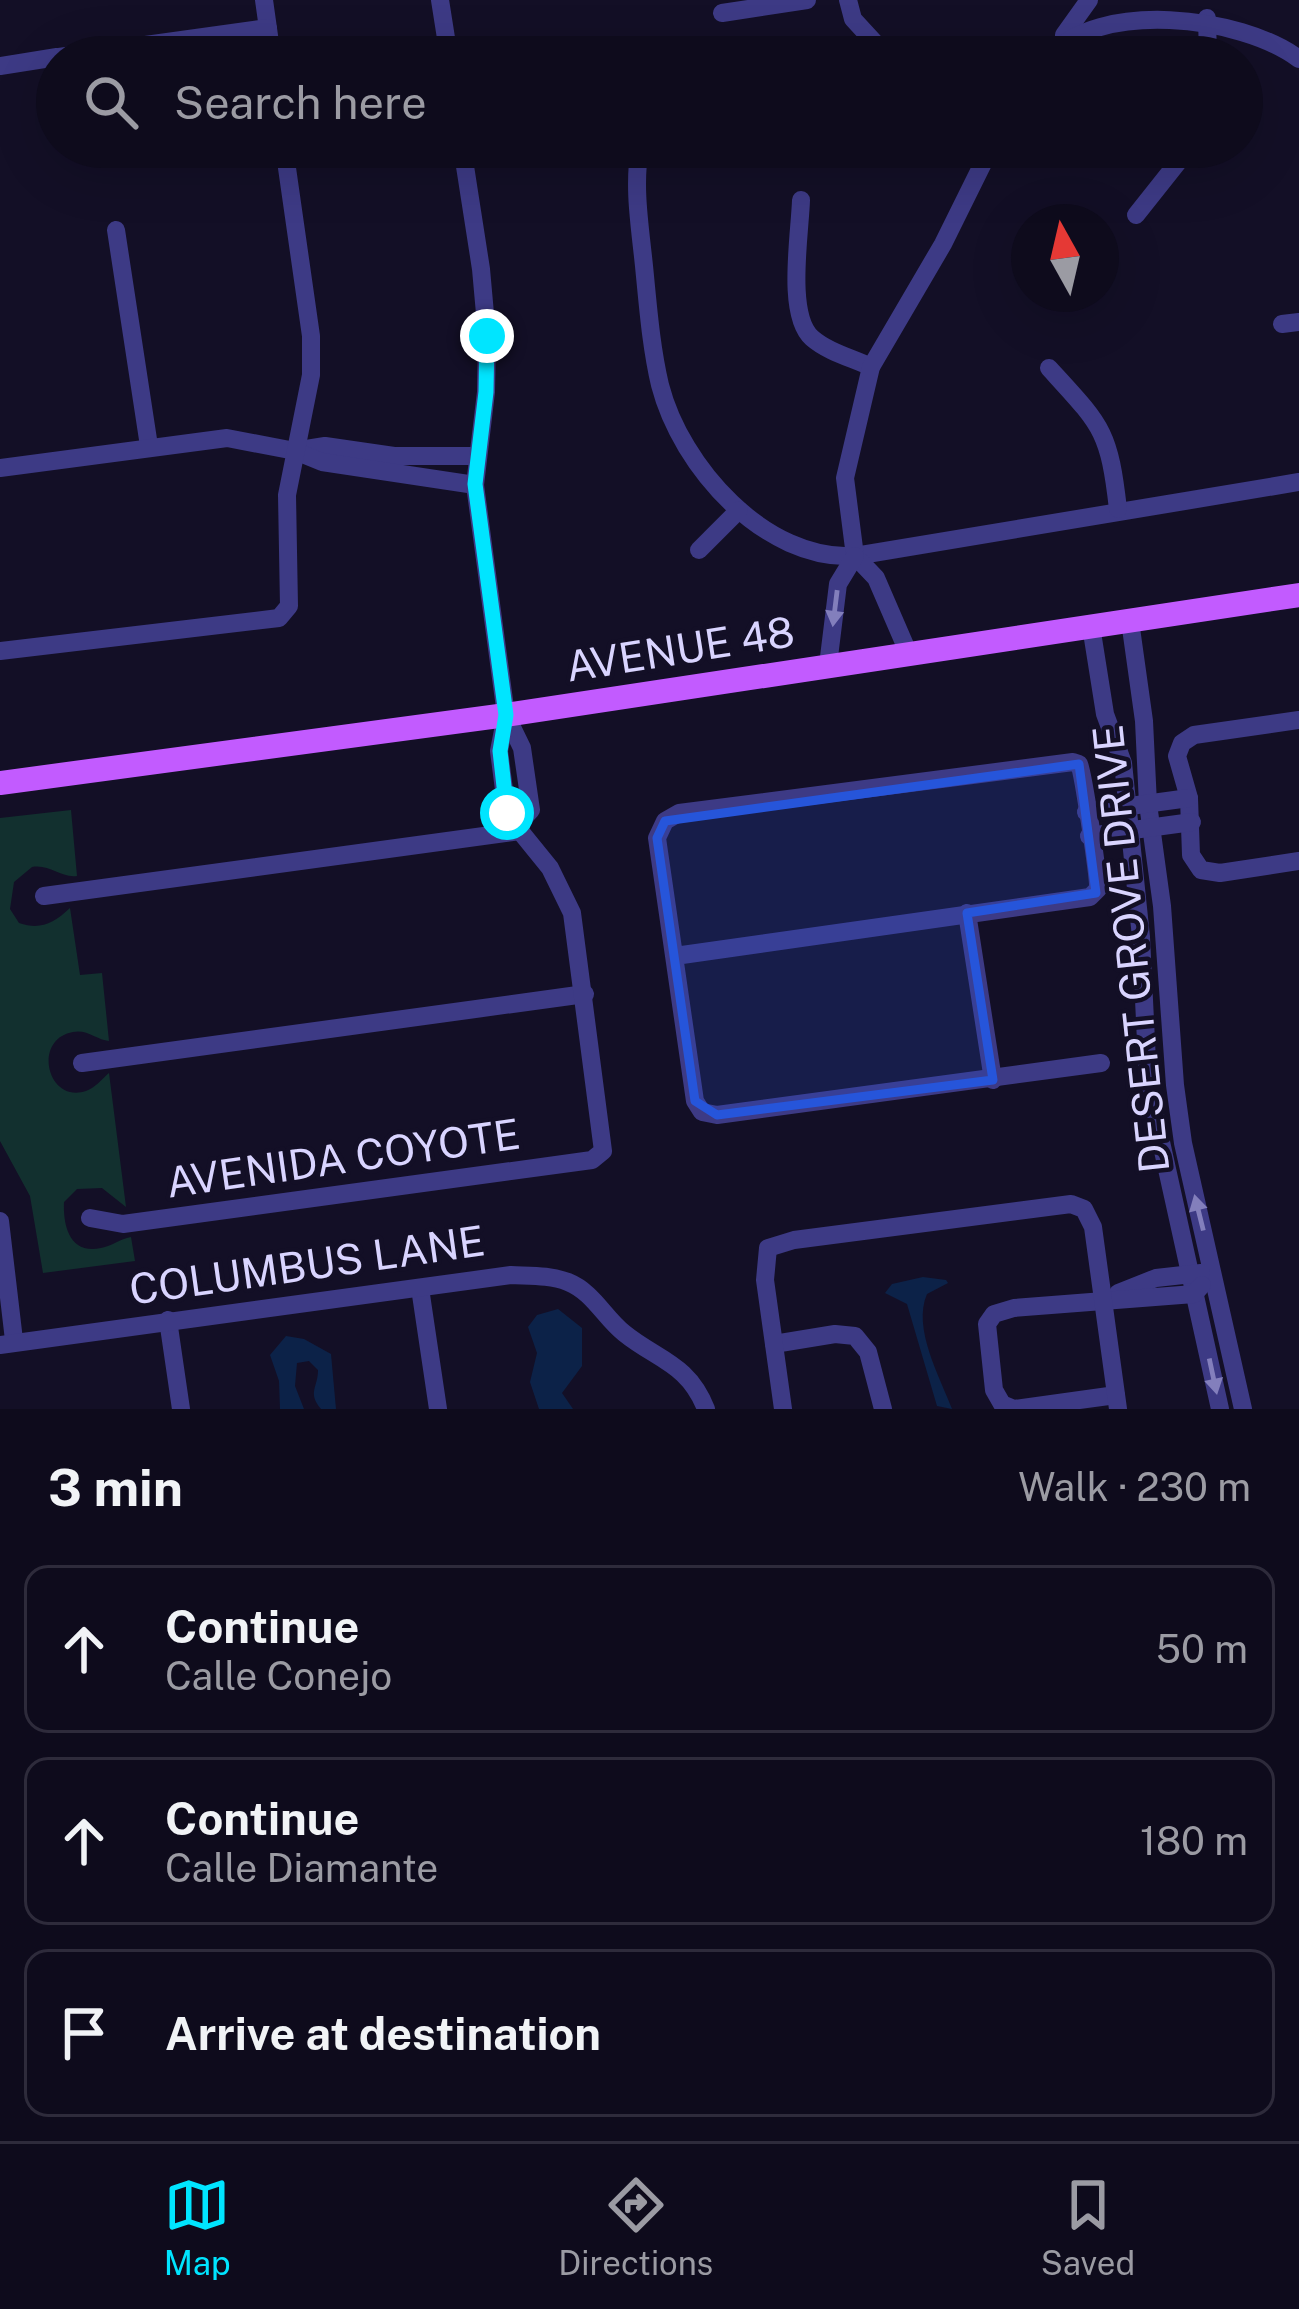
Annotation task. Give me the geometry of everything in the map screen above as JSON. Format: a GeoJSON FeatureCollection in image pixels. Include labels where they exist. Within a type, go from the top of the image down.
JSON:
{"type":"FeatureCollection","features":[{"type":"Feature","properties":{"kind":"main road","name":"AVENUE 48"},"geometry":{"type":"LineString","coordinates":[[0,783],[506,715],[1299,595]]}},
{"type":"Feature","properties":{"kind":"street"},"geometry":{"type":"LineString","coordinates":[[264,0],[269,36]]}},
{"type":"Feature","properties":{"kind":"street"},"geometry":{"type":"LineString","coordinates":[[440,0],[446,36]]}},
{"type":"Feature","properties":{"kind":"street"},"geometry":{"type":"LineString","coordinates":[[722,14],[807,0]]}},
{"type":"Feature","properties":{"kind":"street"},"geometry":{"type":"LineString","coordinates":[[848,0],[853,19],[869,36]]}},
{"type":"Feature","properties":{"kind":"street"},"geometry":{"type":"LineString","coordinates":[[1063,36],[1089,0]]}},
{"type":"Feature","properties":{"kind":"street"},"geometry":{"type":"LineString","coordinates":[[1066,36],[1129,16],[1208,18],[1263,36]]}},
{"type":"Feature","properties":{"kind":"street"},"geometry":{"type":"LineString","coordinates":[[1208,18],[1208,36]]}},
{"type":"Feature","properties":{"kind":"street"},"geometry":{"type":"LineString","coordinates":[[210,36],[268,28]]}},
{"type":"Feature","properties":{"kind":"street"},"geometry":{"type":"LineString","coordinates":[[1263,36],[1299,59]]}},
{"type":"Feature","properties":{"kind":"street"},"geometry":{"type":"LineString","coordinates":[[0,66],[36,60]]}},
{"type":"Feature","properties":{"kind":"street"},"geometry":{"type":"LineString","coordinates":[[0,651],[279,618],[289,606],[286,495],[311,375],[311,336],[287,168]]}},
{"type":"Feature","properties":{"kind":"street"},"geometry":{"type":"LineString","coordinates":[[82,1064],[585,994],[572,914],[550,868],[507,813],[500,751],[506,715],[475,484],[487,336],[465,168]]}},
{"type":"Feature","properties":{"kind":"street"},"geometry":{"type":"LineString","coordinates":[[636,168],[661,386],[687,447],[739,510],[774,536],[836,557],[855,556],[1299,482]]}},
{"type":"Feature","properties":{"kind":"street"},"geometry":{"type":"LineString","coordinates":[[908,652],[876,578],[855,556],[845,478],[871,368],[981,168]]}},
{"type":"Feature","properties":{"kind":"street"},"geometry":{"type":"LineString","coordinates":[[1136,215],[1173,168]]}},
{"type":"Feature","properties":{"kind":"street"},"geometry":{"type":"LineString","coordinates":[[802,200],[796,300],[803,327],[823,345],[871,368]]}},
{"type":"Feature","properties":{"kind":"street"},"geometry":{"type":"LineString","coordinates":[[116,230],[149,446]]}},
{"type":"Feature","properties":{"kind":"street"},"geometry":{"type":"LineString","coordinates":[[1048,368],[1104,433],[1118,509]]}},
{"type":"Feature","properties":{"kind":"street"},"geometry":{"type":"LineString","coordinates":[[0,467],[227,438],[295,451],[322,462],[409,466],[477,456]]}},
{"type":"Feature","properties":{"kind":"street"},"geometry":{"type":"LineString","coordinates":[[409,466],[475,484]]}},
{"type":"Feature","properties":{"kind":"street"},"geometry":{"type":"LineString","coordinates":[[699,550],[739,510]]}},
{"type":"Feature","properties":{"kind":"street"},"geometry":{"type":"LineString","coordinates":[[828,665],[838,584],[855,556]]}},
{"type":"Feature","properties":{"kind":"street","name":"DESERT GROVE DRIVE"},"geometry":{"type":"LineString","coordinates":[[1130,620],[1144,722],[1148,804],[1141,829],[1148,1082],[1220,1409]]}},
{"type":"Feature","properties":{"kind":"street","name":"DESERT GROVE DRIVE"},"geometry":{"type":"LineString","coordinates":[[1091,626],[1105,714],[1123,763],[1127,807],[1141,829],[1162,906],[1174,1085],[1183,1144],[1243,1409]]}},
{"type":"Feature","properties":{"kind":"street"},"geometry":{"type":"LineString","coordinates":[[1299,720],[1194,734],[1182,743],[1178,756],[1189,798],[1191,855],[1201,870],[1220,872],[1299,861]]}},
{"type":"Feature","properties":{"kind":"street"},"geometry":{"type":"LineString","coordinates":[[1123,763],[1145,760]]}},
{"type":"Feature","properties":{"kind":"street"},"geometry":{"type":"LineString","coordinates":[[675,956],[1090,897],[1099,884],[1079,764],[1062,761],[679,813],[664,821],[658,838],[695,1101],[702,1112],[717,1115],[1101,1063]]}},
{"type":"Feature","properties":{"kind":"street"},"geometry":{"type":"LineString","coordinates":[[1086,812],[1189,798]]}},
{"type":"Feature","properties":{"kind":"street"},"geometry":{"type":"LineString","coordinates":[[1088,836],[1192,822]]}},
{"type":"Feature","properties":{"kind":"street"},"geometry":{"type":"LineString","coordinates":[[44,896],[521,826]]}},
{"type":"Feature","properties":{"kind":"street"},"geometry":{"type":"LineString","coordinates":[[968,913],[993,1080]]}},
{"type":"Feature","properties":{"kind":"street","name":"AVENIDA COYOTE"},"geometry":{"type":"LineString","coordinates":[[90,1218],[123,1224],[592,1160],[603,1151],[585,994]]}},
{"type":"Feature","properties":{"kind":"street"},"geometry":{"type":"LineString","coordinates":[[783,1409],[764,1268],[768,1248],[775,1244],[1071,1204],[1090,1216],[1102,1298],[1117,1402],[1014,1409],[1002,1404],[994,1390],[987,1324],[994,1314],[1102,1298],[1194,1294],[1214,1272]]}},
{"type":"Feature","properties":{"kind":"street"},"geometry":{"type":"LineString","coordinates":[[0,1221],[7,1342]]}},
{"type":"Feature","properties":{"kind":"street"},"geometry":{"type":"LineString","coordinates":[[1102,1298],[1156,1278],[1214,1272]]}},
{"type":"Feature","properties":{"kind":"street","name":"COLUMBUS LANE"},"geometry":{"type":"LineString","coordinates":[[7,1342],[511,1275],[545,1276],[569,1283],[592,1298],[627,1336],[672,1361],[706,1409]]}},
{"type":"Feature","properties":{"kind":"street"},"geometry":{"type":"LineString","coordinates":[[420,1288],[438,1409]]}},
{"type":"Feature","properties":{"kind":"street"},"geometry":{"type":"LineString","coordinates":[[168,1320],[181,1409]]}},
{"type":"Feature","properties":{"kind":"street"},"geometry":{"type":"LineString","coordinates":[[774,1344],[835,1334],[855,1336],[868,1352],[883,1409]]}},
{"type":"Feature","properties":{"kind":"highlighted area"},"geometry":{"type":"Polygon","coordinates":[[[1079,764],[1096,893],[967,913],[993,1080],[717,1115],[695,1101],[657,838],[665,821],[1079,764]]]}},
{"type":"Feature","properties":{"kind":"green space"},"geometry":{"type":"Polygon","coordinates":[[[71,810],[77,876],[32,867],[14,882],[10,909],[19,923],[40,926],[70,908],[80,975],[102,973],[109,1041],[78,1031],[60,1037],[52,1046],[50,1069],[62,1088],[73,1092],[89,1090],[109,1073],[126,1207],[102,1188],[77,1189],[64,1202],[65,1219],[70,1236],[81,1247],[101,1248],[131,1237],[135,1261],[43,1273],[30,1196],[0,1141],[0,818],[71,810]]]}},
{"type":"Feature","properties":{"kind":"water"},"geometry":{"type":"Polygon","coordinates":[[[923,1277],[948,1283],[927,1294],[923,1322],[929,1352],[952,1409],[937,1406],[907,1304],[885,1293],[892,1284],[923,1277]]]}},
{"type":"Feature","properties":{"kind":"water"},"geometry":{"type":"Polygon","coordinates":[[[558,1309],[582,1328],[582,1366],[562,1393],[573,1409],[539,1409],[530,1382],[537,1353],[528,1327],[537,1315],[558,1309]]]}},
{"type":"Feature","properties":{"kind":"water"},"geometry":{"type":"Polygon","coordinates":[[[286,1336],[304,1339],[331,1354],[336,1409],[321,1409],[317,1403],[318,1370],[309,1361],[297,1363],[295,1386],[304,1409],[280,1409],[279,1381],[270,1355],[286,1336]]]}},
{"type":"Feature","properties":{"kind":"route"},"geometry":{"type":"LineString","coordinates":[[487,336],[475,484],[506,715],[500,751],[507,813]]}}]}
